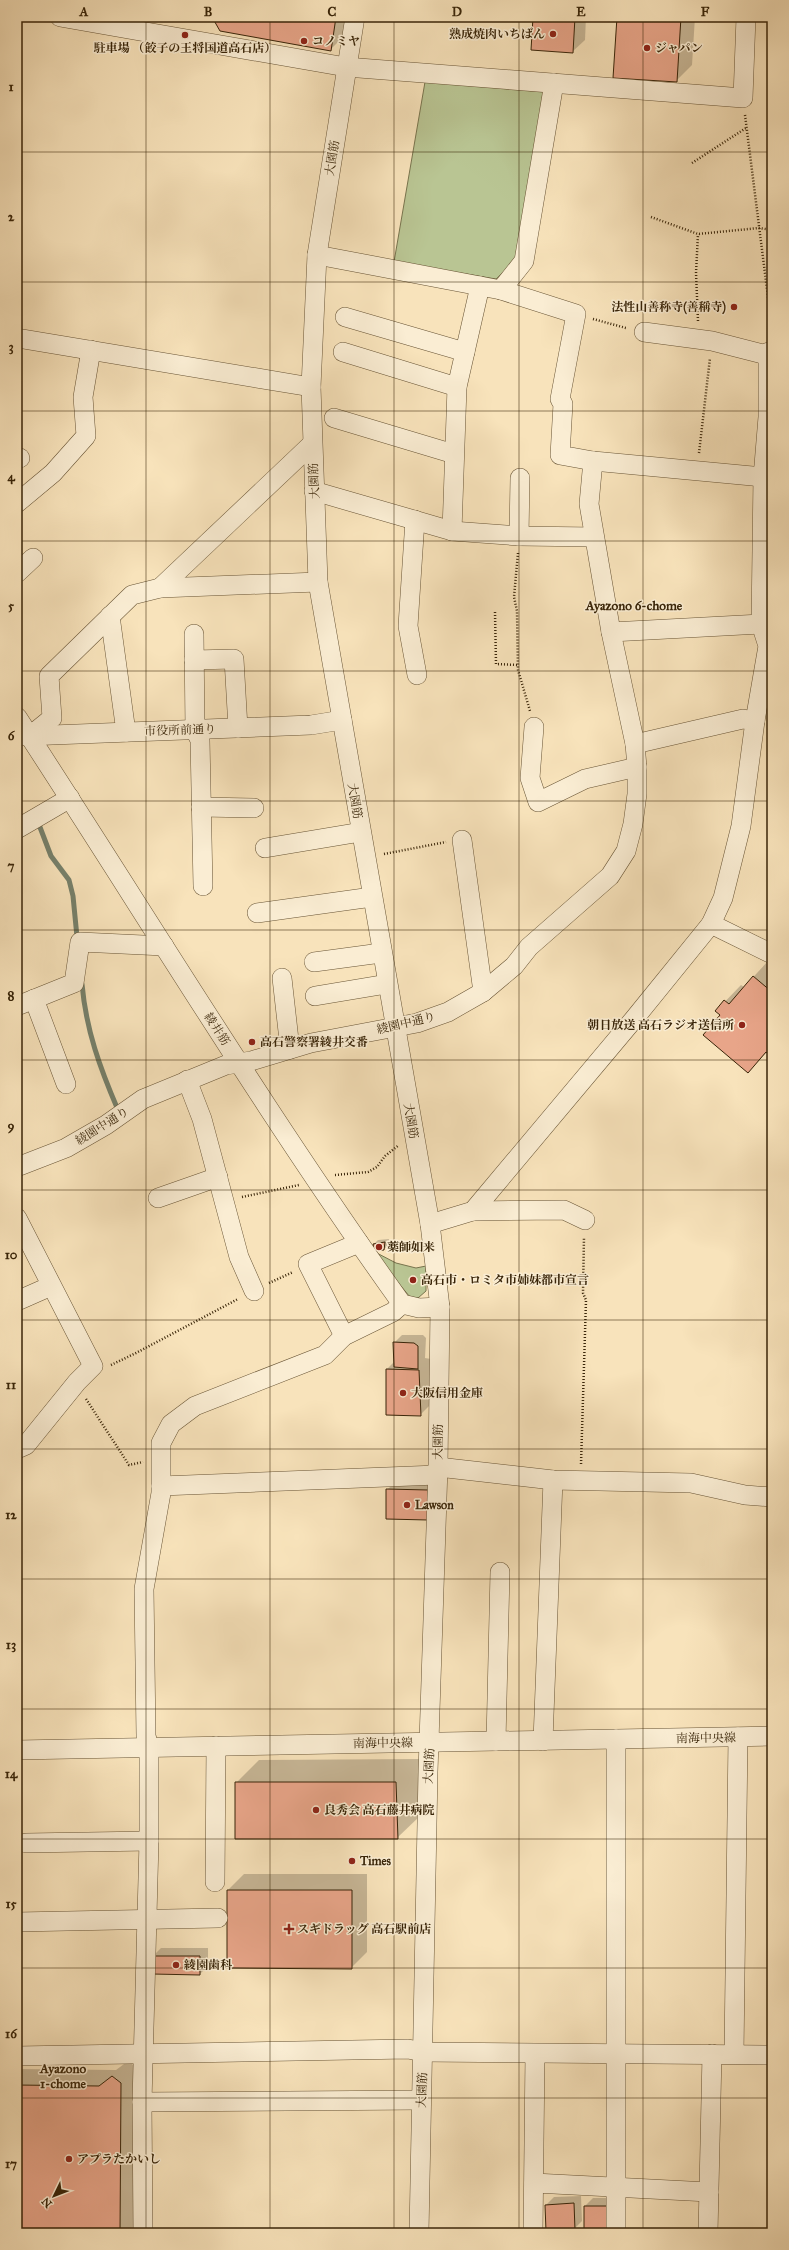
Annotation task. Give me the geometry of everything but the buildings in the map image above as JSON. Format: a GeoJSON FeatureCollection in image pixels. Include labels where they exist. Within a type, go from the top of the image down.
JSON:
{"type":"FeatureCollection","features":[{"type":"Feature","properties":{"kind":"street"},"geometry":{"type":"LineString","coordinates":[[60,17],[346,67],[743,98],[746,17]]}},
{"type":"Feature","properties":{"kind":"street","name":"大園筋"},"geometry":{"type":"LineString","coordinates":[[355,17],[317,255],[311,387],[312,444],[318,582],[381,953],[430,1224],[440,1307],[438,1471],[421,2100],[420,2233]]}},
{"type":"Feature","properties":{"kind":"street"},"geometry":{"type":"LineString","coordinates":[[501,290],[524,261],[554,83]]}},
{"type":"Feature","properties":{"kind":"street"},"geometry":{"type":"LineString","coordinates":[[317,255],[501,290],[576,314],[560,398],[563,404],[560,455],[593,461],[762,477]]}},
{"type":"Feature","properties":{"kind":"street"},"geometry":{"type":"LineString","coordinates":[[452,531],[457,387],[480,286]]}},
{"type":"Feature","properties":{"kind":"street"},"geometry":{"type":"LineString","coordinates":[[345,317],[465,352]]}},
{"type":"Feature","properties":{"kind":"street"},"geometry":{"type":"LineString","coordinates":[[644,332],[705,340],[763,354],[772,351]]}},
{"type":"Feature","properties":{"kind":"street"},"geometry":{"type":"LineString","coordinates":[[17,338],[311,387]]}},
{"type":"Feature","properties":{"kind":"street"},"geometry":{"type":"LineString","coordinates":[[17,503],[53,474],[86,436],[84,397],[91,350]]}},
{"type":"Feature","properties":{"kind":"street"},"geometry":{"type":"LineString","coordinates":[[343,352],[457,387]]}},
{"type":"Feature","properties":{"kind":"street"},"geometry":{"type":"LineString","coordinates":[[473,1211],[634,1019],[711,924],[723,898],[741,826],[762,714],[770,646],[761,624],[762,477],[768,417],[768,362],[772,355]]}},
{"type":"Feature","properties":{"kind":"street"},"geometry":{"type":"LineString","coordinates":[[334,418],[454,454]]}},
{"type":"Feature","properties":{"kind":"street"},"geometry":{"type":"LineString","coordinates":[[160,588],[312,444]]}},
{"type":"Feature","properties":{"kind":"street","name":"綾園中通り"},"geometry":{"type":"LineString","coordinates":[[17,1167],[66,1148],[106,1125],[143,1099],[226,1065],[251,1061],[311,1042],[417,1023],[448,1012],[483,992],[514,966],[529,947],[610,876],[626,851],[633,824],[637,794],[637,766],[635,744],[611,632],[589,504],[593,461]]}},
{"type":"Feature","properties":{"kind":"street"},"geometry":{"type":"LineString","coordinates":[[519,536],[520,478]]}},
{"type":"Feature","properties":{"kind":"street"},"geometry":{"type":"LineString","coordinates":[[314,491],[452,531],[519,536],[594,537]]}},
{"type":"Feature","properties":{"kind":"street"},"geometry":{"type":"LineString","coordinates":[[415,520],[408,626],[417,675]]}},
{"type":"Feature","properties":{"kind":"street"},"geometry":{"type":"LineString","coordinates":[[17,573],[33,558]]}},
{"type":"Feature","properties":{"kind":"street"},"geometry":{"type":"LineString","coordinates":[[23,736],[52,718],[49,676],[132,595],[160,588],[318,582]]}},
{"type":"Feature","properties":{"kind":"street"},"geometry":{"type":"LineString","coordinates":[[761,624],[772,609]]}},
{"type":"Feature","properties":{"kind":"street"},"geometry":{"type":"LineString","coordinates":[[110,616],[126,732]]}},
{"type":"Feature","properties":{"kind":"street"},"geometry":{"type":"LineString","coordinates":[[611,632],[761,624]]}},
{"type":"Feature","properties":{"kind":"street"},"geometry":{"type":"LineString","coordinates":[[194,634],[195,730],[200,740],[203,886]]}},
{"type":"Feature","properties":{"kind":"street"},"geometry":{"type":"LineString","coordinates":[[194,660],[234,659],[238,728]]}},
{"type":"Feature","properties":{"kind":"street"},"geometry":{"type":"LineString","coordinates":[[635,744],[762,714]]}},
{"type":"Feature","properties":{"kind":"street","name":"綾井筋"},"geometry":{"type":"LineString","coordinates":[[17,717],[23,736],[70,798],[238,1062],[359,1244],[402,1304]]}},
{"type":"Feature","properties":{"kind":"street","name":"市役所前通り"},"geometry":{"type":"LineString","coordinates":[[23,736],[311,725],[342,720]]}},
{"type":"Feature","properties":{"kind":"street"},"geometry":{"type":"LineString","coordinates":[[534,727],[530,778],[538,802],[585,779],[637,766]]}},
{"type":"Feature","properties":{"kind":"street"},"geometry":{"type":"LineString","coordinates":[[17,828],[70,798]]}},
{"type":"Feature","properties":{"kind":"street"},"geometry":{"type":"LineString","coordinates":[[201,807],[254,808]]}},
{"type":"Feature","properties":{"kind":"street"},"geometry":{"type":"LineString","coordinates":[[264,848],[361,832]]}},
{"type":"Feature","properties":{"kind":"street"},"geometry":{"type":"LineString","coordinates":[[462,840],[483,992]]}},
{"type":"Feature","properties":{"kind":"street"},"geometry":{"type":"LineString","coordinates":[[257,913],[372,897]]}},
{"type":"Feature","properties":{"kind":"street"},"geometry":{"type":"LineString","coordinates":[[711,924],[772,954]]}},
{"type":"Feature","properties":{"kind":"street"},"geometry":{"type":"LineString","coordinates":[[17,1006],[74,983],[80,942],[164,946]]}},
{"type":"Feature","properties":{"kind":"street"},"geometry":{"type":"LineString","coordinates":[[314,962],[381,953]]}},
{"type":"Feature","properties":{"kind":"street"},"geometry":{"type":"LineString","coordinates":[[282,978],[290,1049]]}},
{"type":"Feature","properties":{"kind":"street"},"geometry":{"type":"LineString","coordinates":[[315,996],[387,984]]}},
{"type":"Feature","properties":{"kind":"street"},"geometry":{"type":"LineString","coordinates":[[34,999],[66,1084]]}},
{"type":"Feature","properties":{"kind":"street"},"geometry":{"type":"LineString","coordinates":[[187,1080],[202,1119],[218,1177],[221,1207],[239,1257],[254,1291]]}},
{"type":"Feature","properties":{"kind":"street"},"geometry":{"type":"LineString","coordinates":[[158,1198],[218,1177]]}},
{"type":"Feature","properties":{"kind":"street"},"geometry":{"type":"LineString","coordinates":[[430,1224],[473,1211],[564,1210],[585,1220]]}},
{"type":"Feature","properties":{"kind":"street"},"geometry":{"type":"LineString","coordinates":[[17,1218],[93,1366],[77,1382],[26,1445],[17,1449]]}},
{"type":"Feature","properties":{"kind":"street"},"geometry":{"type":"LineString","coordinates":[[344,1336],[308,1264],[359,1244]]}},
{"type":"Feature","properties":{"kind":"street"},"geometry":{"type":"LineString","coordinates":[[17,1302],[51,1286]]}},
{"type":"Feature","properties":{"kind":"street"},"geometry":{"type":"LineString","coordinates":[[143,2233],[142,2102],[149,1841],[149,1748],[146,1736],[144,1589],[161,1486],[161,1443],[171,1424],[195,1406],[325,1355],[344,1336],[393,1312],[402,1304],[419,1308],[440,1307]]}},
{"type":"Feature","properties":{"kind":"street"},"geometry":{"type":"LineString","coordinates":[[161,1486],[438,1471],[553,1480],[691,1483],[746,1495],[772,1497]]}},
{"type":"Feature","properties":{"kind":"street"},"geometry":{"type":"LineString","coordinates":[[543,1741],[542,1713],[553,1480]]}},
{"type":"Feature","properties":{"kind":"street"},"geometry":{"type":"LineString","coordinates":[[496,1741],[500,1572]]}},
{"type":"Feature","properties":{"kind":"street","name":"南海中央線"},"geometry":{"type":"LineString","coordinates":[[17,1750],[772,1736]]}},
{"type":"Feature","properties":{"kind":"street"},"geometry":{"type":"LineString","coordinates":[[734,2054],[738,1737]]}},
{"type":"Feature","properties":{"kind":"street"},"geometry":{"type":"LineString","coordinates":[[616,1739],[616,2233]]}},
{"type":"Feature","properties":{"kind":"street"},"geometry":{"type":"LineString","coordinates":[[215,1882],[216,1746]]}},
{"type":"Feature","properties":{"kind":"street"},"geometry":{"type":"LineString","coordinates":[[26,1843],[149,1841]]}},
{"type":"Feature","properties":{"kind":"street"},"geometry":{"type":"LineString","coordinates":[[17,1922],[218,1918]]}},
{"type":"Feature","properties":{"kind":"street"},"geometry":{"type":"LineString","coordinates":[[17,2056],[408,2049],[423,2052],[535,2054],[772,2055]]}},
{"type":"Feature","properties":{"kind":"street"},"geometry":{"type":"LineString","coordinates":[[533,2233],[535,2054]]}},
{"type":"Feature","properties":{"kind":"street"},"geometry":{"type":"LineString","coordinates":[[708,2233],[712,2054]]}},
{"type":"Feature","properties":{"kind":"street"},"geometry":{"type":"LineString","coordinates":[[142,2102],[421,2100]]}},
{"type":"Feature","properties":{"kind":"street"},"geometry":{"type":"LineString","coordinates":[[534,2183],[709,2192]]}},
{"type":"Feature","properties":{"kind":"path"},"geometry":{"type":"LineString","coordinates":[[743,98],[772,329]]}},
{"type":"Feature","properties":{"kind":"path"},"geometry":{"type":"LineString","coordinates":[[692,163],[746,128]]}},
{"type":"Feature","properties":{"kind":"path"},"geometry":{"type":"LineString","coordinates":[[651,217],[698,234],[759,228],[772,230]]}},
{"type":"Feature","properties":{"kind":"path"},"geometry":{"type":"LineString","coordinates":[[698,234],[696,273],[705,340],[698,471]]}},
{"type":"Feature","properties":{"kind":"path"},"geometry":{"type":"LineString","coordinates":[[576,314],[644,332]]}},
{"type":"Feature","properties":{"kind":"path"},"geometry":{"type":"LineString","coordinates":[[519,536],[514,597],[517,610],[518,665],[534,727]]}},
{"type":"Feature","properties":{"kind":"path"},"geometry":{"type":"LineString","coordinates":[[494,612],[496,664],[518,665]]}},
{"type":"Feature","properties":{"kind":"path"},"geometry":{"type":"LineString","coordinates":[[379,855],[462,840]]}},
{"type":"Feature","properties":{"kind":"path"},"geometry":{"type":"LineString","coordinates":[[221,1207],[268,1193],[299,1186],[316,1178],[347,1172],[368,1172],[377,1167],[385,1156],[400,1144],[415,1142]]}},
{"type":"Feature","properties":{"kind":"path"},"geometry":{"type":"LineString","coordinates":[[580,1481],[586,1300],[583,1293],[585,1220]]}},
{"type":"Feature","properties":{"kind":"path"},"geometry":{"type":"LineString","coordinates":[[93,1366],[96,1371],[136,1353],[308,1264]]}},
{"type":"Feature","properties":{"kind":"path"},"geometry":{"type":"LineString","coordinates":[[77,1382],[129,1465],[161,1458]]}},
{"type":"Feature","properties":{"kind":"green space"},"geometry":{"type":"Polygon","coordinates":[[[425,82],[546,92],[517,259],[496,279],[394,262],[425,82]]]}},
{"type":"Feature","properties":{"kind":"green space"},"geometry":{"type":"Polygon","coordinates":[[[371,1250],[396,1263],[416,1268],[426,1266],[426,1291],[418,1298],[410,1297],[371,1250]]]}},
{"type":"Feature","properties":{"kind":"waterway"},"geometry":{"type":"LineString","coordinates":[[38,822],[51,856],[69,880],[73,896],[77,937]]}},
{"type":"Feature","properties":{"kind":"waterway"},"geometry":{"type":"LineString","coordinates":[[82,984],[90,1033],[105,1079],[118,1110]]}},
{"type":"Feature","properties":{"kind":"place","name":"熟成焼肉いちばん"},"geometry":{"type":"Point","coordinates":[553,34]}},
{"type":"Feature","properties":{"kind":"place","name":"駐車場 （餃子の王将国道高石店）"},"geometry":{"type":"Point","coordinates":[185,35]}},
{"type":"Feature","properties":{"kind":"place","name":"コノミヤ"},"geometry":{"type":"Point","coordinates":[304,41]}},
{"type":"Feature","properties":{"kind":"place","name":"ジャパン"},"geometry":{"type":"Point","coordinates":[647,48]}},
{"type":"Feature","properties":{"kind":"place","name":"法性山善称寺(善稱寺)"},"geometry":{"type":"Point","coordinates":[734,307]}},
{"type":"Feature","properties":{"kind":"place","name":"朝日放送 高石ラジオ送信所"},"geometry":{"type":"Point","coordinates":[742,1025]}},
{"type":"Feature","properties":{"kind":"place","name":"高石警察署綾井交番"},"geometry":{"type":"Point","coordinates":[252,1042]}},
{"type":"Feature","properties":{"kind":"place","name":"薬師如来"},"geometry":{"type":"Point","coordinates":[379,1247]}},
{"type":"Feature","properties":{"kind":"place","name":"高石市・ロミタ市姉妹都市宣言"},"geometry":{"type":"Point","coordinates":[413,1280]}},
{"type":"Feature","properties":{"kind":"place","name":"大阪信用金庫"},"geometry":{"type":"Point","coordinates":[403,1393]}},
{"type":"Feature","properties":{"kind":"place","name":"Lawson"},"geometry":{"type":"Point","coordinates":[407,1505]}},
{"type":"Feature","properties":{"kind":"place","name":"良秀会 高石藤井病院"},"geometry":{"type":"Point","coordinates":[316,1810]}},
{"type":"Feature","properties":{"kind":"place","name":"Times"},"geometry":{"type":"Point","coordinates":[352,1861]}},
{"type":"Feature","properties":{"kind":"place","name":"スギドラッグ 高石駅前店"},"geometry":{"type":"Point","coordinates":[289,1929]}},
{"type":"Feature","properties":{"kind":"place","name":"綾園歯科"},"geometry":{"type":"Point","coordinates":[176,1965]}},
{"type":"Feature","properties":{"kind":"place","name":"アプラたかいし"},"geometry":{"type":"Point","coordinates":[69,2159]}},
{"type":"Feature","properties":{"kind":"district","name":"Ayazono 6-chome"},"geometry":{"type":"Point","coordinates":[634,606]}},
{"type":"Feature","properties":{"kind":"district","name":"Ayazono 1-chome"},"geometry":{"type":"Point","coordinates":[63,2076]}}]}
